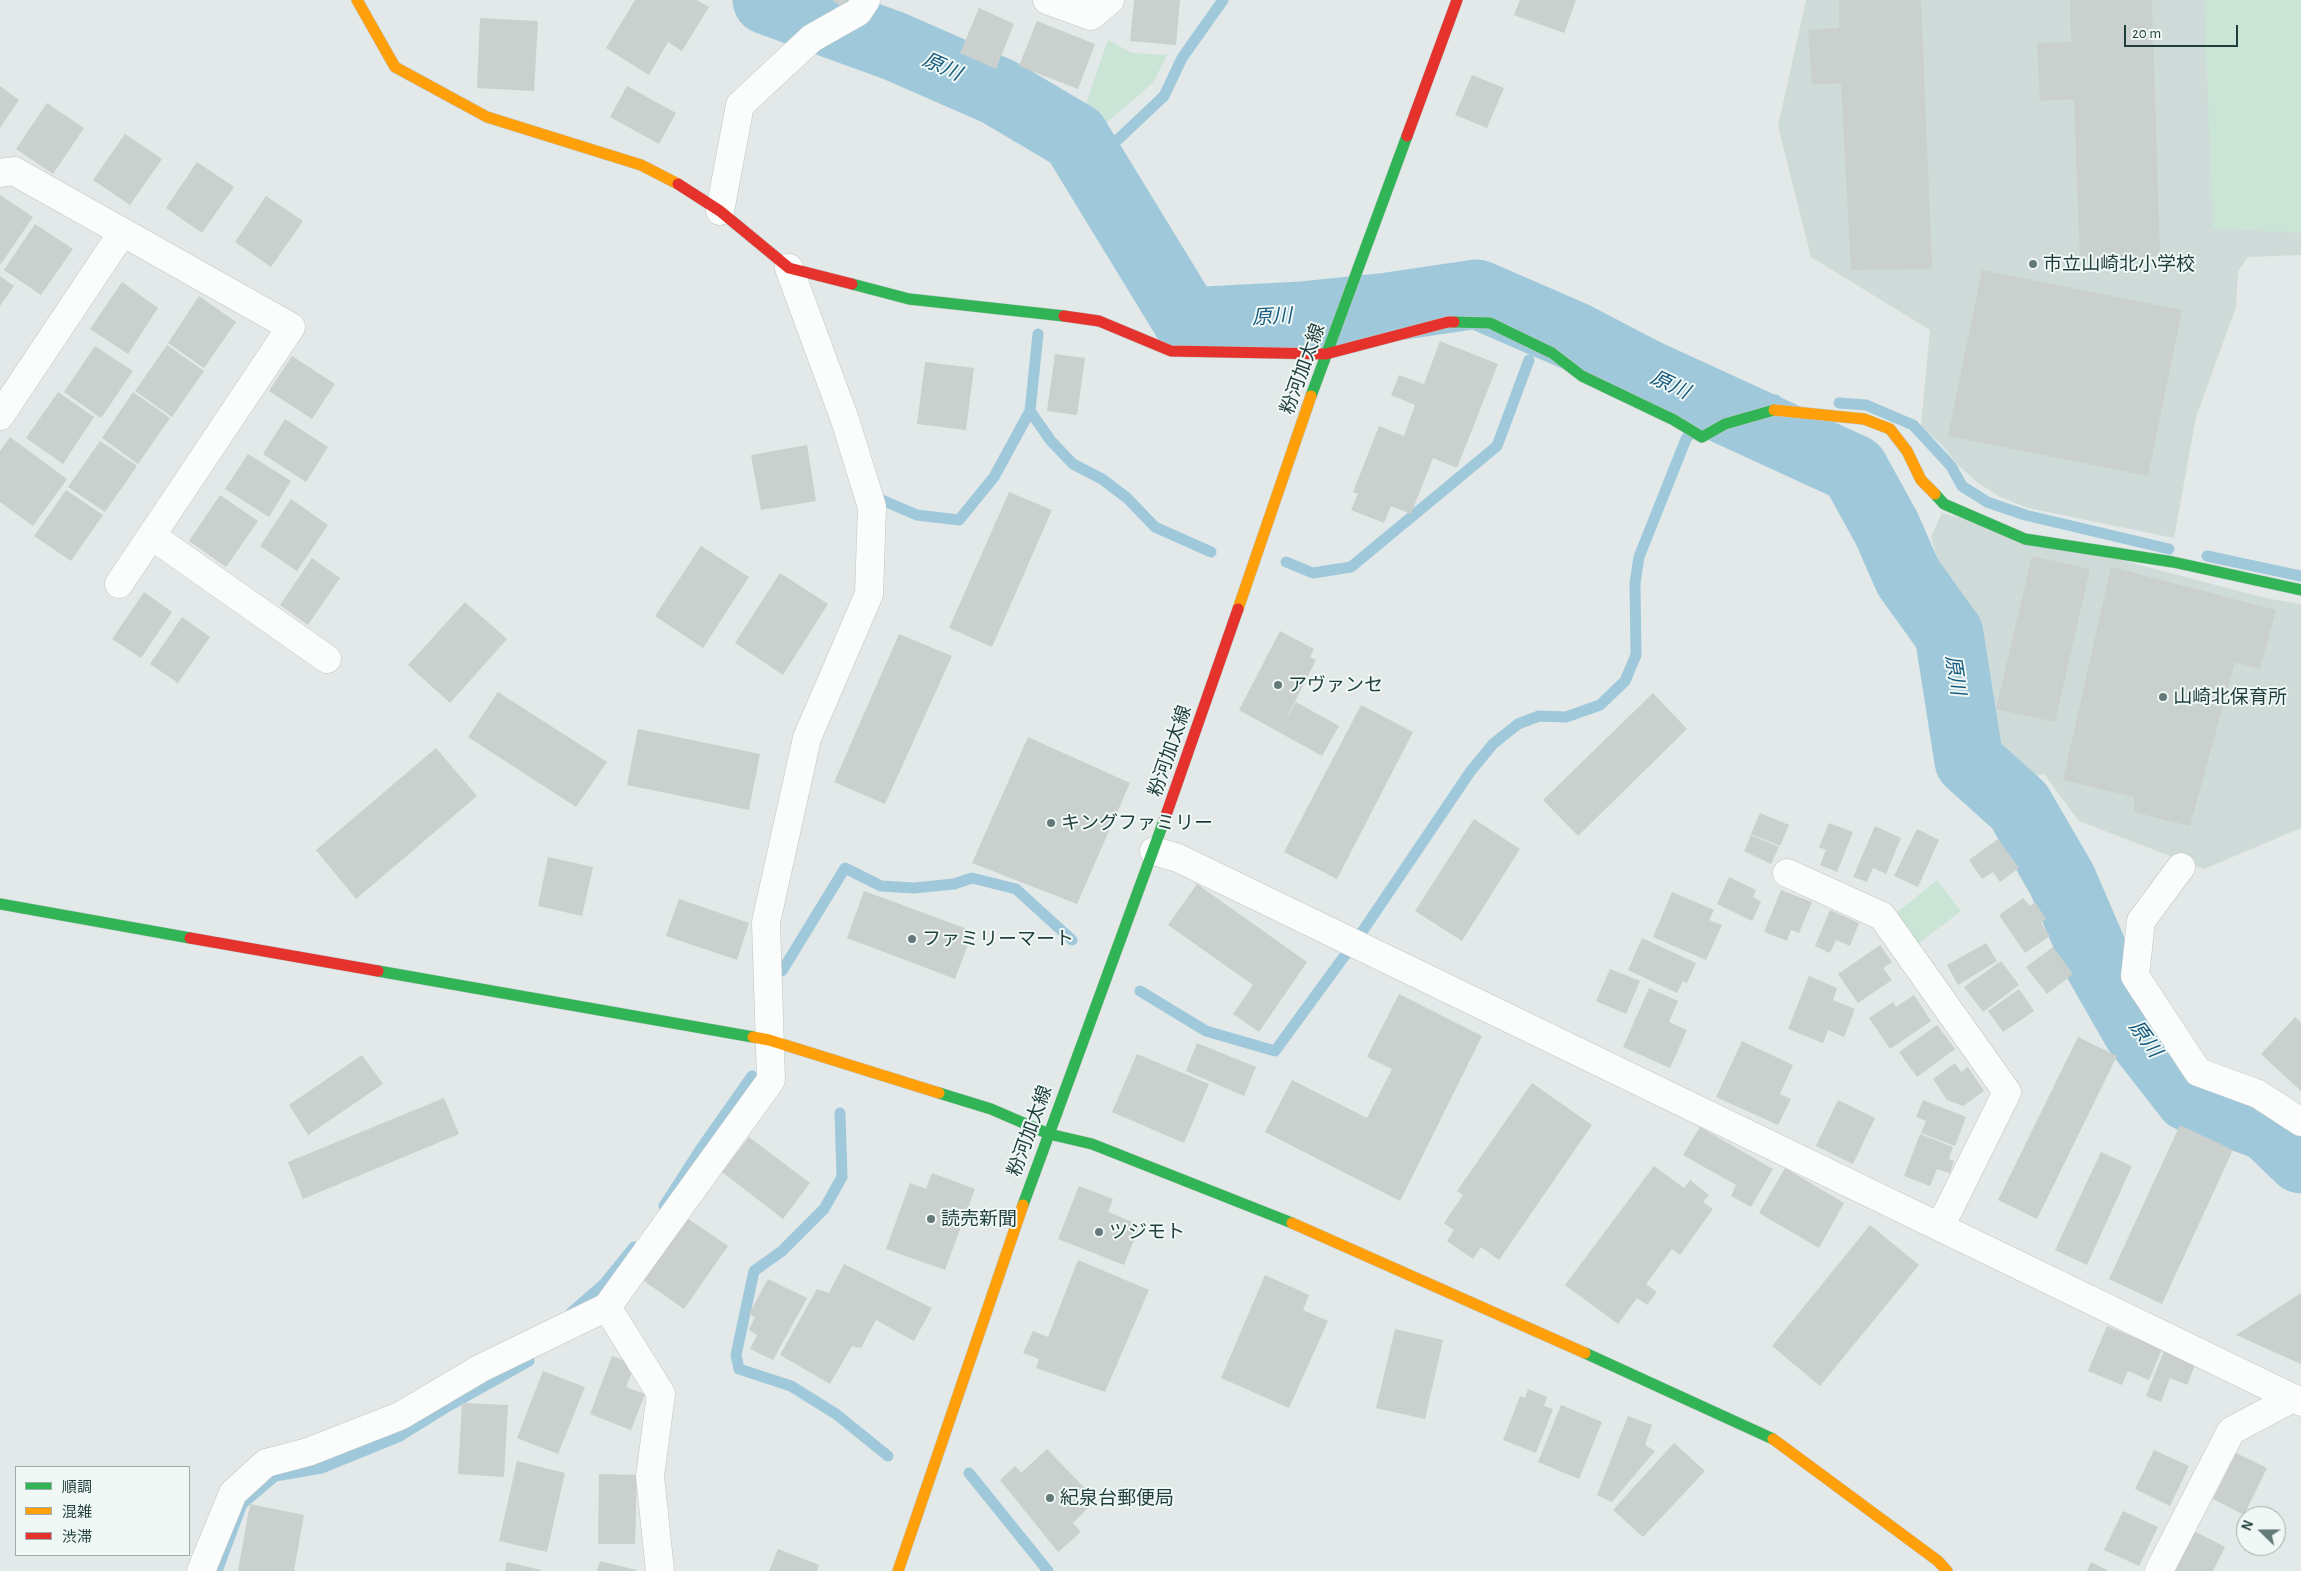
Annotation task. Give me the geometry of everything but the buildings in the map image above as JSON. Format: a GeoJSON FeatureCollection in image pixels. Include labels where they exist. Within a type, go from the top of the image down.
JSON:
{"type":"FeatureCollection","features":[{"type":"Feature","properties":{"kind":"street"},"geometry":{"type":"LineString","coordinates":[[357,0],[395,67],[488,117],[641,165],[680,184],[720,211],[789,268],[909,299],[1032,311],[1099,321],[1172,351],[1326,354],[1448,322],[1490,323],[1552,353],[1582,376],[1674,420],[1702,437],[1725,424],[1772,410],[1864,419],[1890,429],[1907,451],[1922,480],[1944,504],[2025,539],[2173,562],[2301,590]]}},
{"type":"Feature","properties":{"kind":"street"},"geometry":{"type":"LineString","coordinates":[[1047,0],[1091,16],[1110,0]]}},
{"type":"Feature","properties":{"kind":"street","name":"粉河加太線"},"geometry":{"type":"LineString","coordinates":[[898,1571],[1049,1134],[1154,851],[1326,354],[1457,0]]}},
{"type":"Feature","properties":{"kind":"street"},"geometry":{"type":"LineString","coordinates":[[720,211],[740,105],[812,38],[862,6]]}},
{"type":"Feature","properties":{"kind":"street"},"geometry":{"type":"LineString","coordinates":[[0,173],[14,171],[291,327],[119,584]]}},
{"type":"Feature","properties":{"kind":"street"},"geometry":{"type":"LineString","coordinates":[[4,401],[122,233]]}},
{"type":"Feature","properties":{"kind":"street"},"geometry":{"type":"LineString","coordinates":[[201,1571],[233,1493],[266,1463],[308,1452],[400,1416],[481,1368],[607,1307],[772,1080],[766,922],[807,738],[869,594],[872,507],[845,420],[789,268]]}},
{"type":"Feature","properties":{"kind":"street"},"geometry":{"type":"LineString","coordinates":[[152,536],[327,660]]}},
{"type":"Feature","properties":{"kind":"street"},"geometry":{"type":"LineString","coordinates":[[1154,851],[1178,858],[2297,1400]]}},
{"type":"Feature","properties":{"kind":"street"},"geometry":{"type":"LineString","coordinates":[[2181,867],[2141,921],[2135,976],[2198,1072],[2258,1094],[2301,1122]]}},
{"type":"Feature","properties":{"kind":"street"},"geometry":{"type":"LineString","coordinates":[[1787,873],[1882,916],[2007,1092],[1940,1227]]}},
{"type":"Feature","properties":{"kind":"street"},"geometry":{"type":"LineString","coordinates":[[0,904],[769,1040],[991,1108],[1049,1134],[1092,1144],[1322,1235],[1769,1436],[1938,1561],[1947,1571]]}},
{"type":"Feature","properties":{"kind":"street"},"geometry":{"type":"LineString","coordinates":[[607,1307],[661,1394],[650,1476],[660,1571]]}},
{"type":"Feature","properties":{"kind":"street"},"geometry":{"type":"LineString","coordinates":[[2159,1571],[2231,1430],[2297,1400]]}},
{"type":"Feature","properties":{"kind":"shaded area","name":"市立山崎北小学校"},"geometry":{"type":"Polygon","coordinates":[[[1806,0],[2301,0],[2301,255],[2248,257],[2238,271],[2236,307],[2196,417],[2174,538],[2028,508],[2000,497],[1978,483],[1921,426],[1930,330],[1811,257],[1778,126],[1806,0]]]}},
{"type":"Feature","properties":{"kind":"shaded area"},"geometry":{"type":"Polygon","coordinates":[[[1942,513],[2265,598],[2301,604],[2301,828],[2204,869],[2079,821],[2044,774],[2027,777],[1993,746],[1987,691],[1979,647],[1938,561],[1931,537],[1942,513]]]}},
{"type":"Feature","properties":{"kind":"green space"},"geometry":{"type":"Polygon","coordinates":[[[2204,0],[2301,0],[2301,233],[2213,228],[2204,0]]]}},
{"type":"Feature","properties":{"kind":"green space"},"geometry":{"type":"Polygon","coordinates":[[[1108,40],[1132,53],[1167,55],[1153,83],[1094,133],[1081,118],[1108,40]]]}},
{"type":"Feature","properties":{"kind":"green space"},"geometry":{"type":"Polygon","coordinates":[[[1937,880],[1961,911],[1918,944],[1895,914],[1937,880]]]}},
{"type":"Feature","properties":{"kind":"waterway","name":"原川"},"geometry":{"type":"LineString","coordinates":[[767,0],[894,46],[999,92],[1075,137],[1188,322],[1301,316],[1389,307],[1477,294],[1576,337],[1645,373],[1854,469],[1887,529],[1908,577],[1949,634],[1969,761],[2019,806],[2062,880],[2096,959],[2136,1029],[2189,1097],[2268,1127],[2301,1159]]}},
{"type":"Feature","properties":{"kind":"waterway"},"geometry":{"type":"LineString","coordinates":[[1092,164],[1164,96],[1182,58],[1223,0]]}},
{"type":"Feature","properties":{"kind":"waterway"},"geometry":{"type":"LineString","coordinates":[[877,498],[917,515],[959,520],[994,477],[1030,411],[1038,334]]}},
{"type":"Feature","properties":{"kind":"waterway"},"geometry":{"type":"LineString","coordinates":[[1286,562],[1313,573],[1351,567],[1497,446],[1529,360]]}},
{"type":"Feature","properties":{"kind":"waterway"},"geometry":{"type":"LineString","coordinates":[[1140,991],[1206,1031],[1275,1051],[1362,932],[1470,772],[1493,744],[1518,724],[1539,716],[1566,717],[1600,705],[1625,681],[1636,655],[1635,583],[1639,557],[1686,439],[1700,421],[1749,398],[1776,400]]}},
{"type":"Feature","properties":{"kind":"waterway"},"geometry":{"type":"LineString","coordinates":[[1839,403],[1866,405],[1913,425],[1951,466],[1962,486],[1987,502],[2025,515],[2169,549]]}},
{"type":"Feature","properties":{"kind":"waterway"},"geometry":{"type":"LineString","coordinates":[[1030,411],[1051,441],[1073,464],[1102,479],[1127,498],[1155,527],[1211,552]]}},
{"type":"Feature","properties":{"kind":"waterway"},"geometry":{"type":"LineString","coordinates":[[2207,556],[2301,576]]}},
{"type":"Feature","properties":{"kind":"waterway"},"geometry":{"type":"LineString","coordinates":[[782,971],[845,868],[881,886],[914,888],[954,884],[972,878],[1016,889],[1072,940]]}},
{"type":"Feature","properties":{"kind":"waterway"},"geometry":{"type":"LineString","coordinates":[[664,1206],[700,1150],[752,1076]]}},
{"type":"Feature","properties":{"kind":"waterway"},"geometry":{"type":"LineString","coordinates":[[840,1113],[842,1177],[824,1209],[782,1251],[754,1271],[736,1355],[739,1369],[791,1386],[836,1414],[888,1456]]}},
{"type":"Feature","properties":{"kind":"waterway"},"geometry":{"type":"LineString","coordinates":[[571,1313],[604,1284],[634,1247]]}},
{"type":"Feature","properties":{"kind":"waterway"},"geometry":{"type":"LineString","coordinates":[[217,1571],[242,1504],[275,1476],[322,1468],[398,1437],[529,1361]]}},
{"type":"Feature","properties":{"kind":"waterway"},"geometry":{"type":"LineString","coordinates":[[969,1473],[1048,1571]]}},
{"type":"Feature","properties":{"kind":"traffic: fast"},"geometry":{"type":"LineString","coordinates":[[1311,396],[1407,136]]}},
{"type":"Feature","properties":{"kind":"traffic: fast"},"geometry":{"type":"LineString","coordinates":[[852,284],[909,299],[1064,316]]}},
{"type":"Feature","properties":{"kind":"traffic: fast"},"geometry":{"type":"LineString","coordinates":[[1454,322],[1490,323],[1552,353],[1582,376],[1674,420],[1702,437],[1725,424],[1774,410]]}},
{"type":"Feature","properties":{"kind":"traffic: fast"},"geometry":{"type":"LineString","coordinates":[[1935,494],[1944,504],[2025,539],[2173,562],[2301,590]]}},
{"type":"Feature","properties":{"kind":"traffic: fast"},"geometry":{"type":"LineString","coordinates":[[1023,1205],[1165,818]]}},
{"type":"Feature","properties":{"kind":"traffic: fast"},"geometry":{"type":"LineString","coordinates":[[0,904],[190,938]]}},
{"type":"Feature","properties":{"kind":"traffic: fast"},"geometry":{"type":"LineString","coordinates":[[378,971],[753,1037]]}},
{"type":"Feature","properties":{"kind":"traffic: fast"},"geometry":{"type":"LineString","coordinates":[[939,1093],[991,1109],[1049,1134],[1092,1144],[1292,1223]]}},
{"type":"Feature","properties":{"kind":"traffic: fast"},"geometry":{"type":"LineString","coordinates":[[1585,1353],[1773,1439]]}},
{"type":"Feature","properties":{"kind":"traffic: slow"},"geometry":{"type":"LineString","coordinates":[[357,0],[395,67],[487,117],[641,165],[678,184]]}},
{"type":"Feature","properties":{"kind":"traffic: slow"},"geometry":{"type":"LineString","coordinates":[[1238,609],[1311,396]]}},
{"type":"Feature","properties":{"kind":"traffic: slow"},"geometry":{"type":"LineString","coordinates":[[1774,410],[1864,419],[1890,429],[1907,451],[1921,480],[1935,494]]}},
{"type":"Feature","properties":{"kind":"traffic: slow"},"geometry":{"type":"LineString","coordinates":[[753,1037],[769,1040],[939,1093]]}},
{"type":"Feature","properties":{"kind":"traffic: slow"},"geometry":{"type":"LineString","coordinates":[[898,1571],[1023,1205]]}},
{"type":"Feature","properties":{"kind":"traffic: slow"},"geometry":{"type":"LineString","coordinates":[[1292,1223],[1585,1353]]}},
{"type":"Feature","properties":{"kind":"traffic: slow"},"geometry":{"type":"LineString","coordinates":[[1773,1439],[1938,1561],[1947,1571]]}},
{"type":"Feature","properties":{"kind":"traffic: jam"},"geometry":{"type":"LineString","coordinates":[[1407,136],[1457,0]]}},
{"type":"Feature","properties":{"kind":"traffic: jam"},"geometry":{"type":"LineString","coordinates":[[678,184],[720,211],[789,268],[852,284]]}},
{"type":"Feature","properties":{"kind":"traffic: jam"},"geometry":{"type":"LineString","coordinates":[[1064,316],[1099,321],[1171,351],[1326,354],[1454,322]]}},
{"type":"Feature","properties":{"kind":"traffic: jam"},"geometry":{"type":"LineString","coordinates":[[1165,818],[1238,609]]}},
{"type":"Feature","properties":{"kind":"traffic: jam"},"geometry":{"type":"LineString","coordinates":[[190,938],[378,971]]}},
{"type":"Feature","properties":{"kind":"place","name":"市立山崎北小学校"},"geometry":{"type":"Point","coordinates":[2033,264]}},
{"type":"Feature","properties":{"kind":"place","name":"アヴァンセ"},"geometry":{"type":"Point","coordinates":[1278,685]}},
{"type":"Feature","properties":{"kind":"place","name":"山崎北保育所"},"geometry":{"type":"Point","coordinates":[2163,697]}},
{"type":"Feature","properties":{"kind":"place","name":"キングファミリー"},"geometry":{"type":"Point","coordinates":[1051,823]}},
{"type":"Feature","properties":{"kind":"place","name":"ファミリーマート"},"geometry":{"type":"Point","coordinates":[912,939]}},
{"type":"Feature","properties":{"kind":"place","name":"読売新聞"},"geometry":{"type":"Point","coordinates":[931,1219]}},
{"type":"Feature","properties":{"kind":"place","name":"ツジモト"},"geometry":{"type":"Point","coordinates":[1099,1232]}},
{"type":"Feature","properties":{"kind":"place","name":"紀泉台郵便局"},"geometry":{"type":"Point","coordinates":[1050,1498]}}]}
